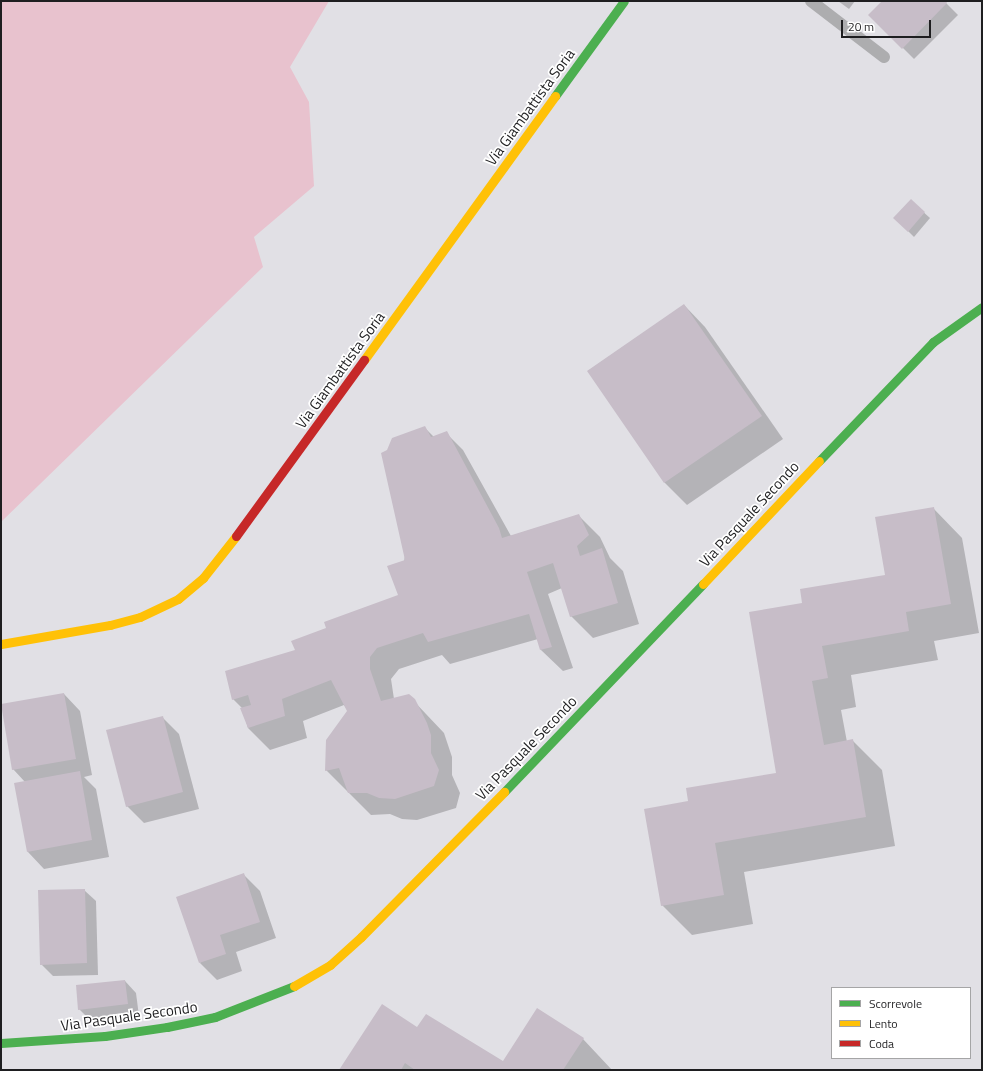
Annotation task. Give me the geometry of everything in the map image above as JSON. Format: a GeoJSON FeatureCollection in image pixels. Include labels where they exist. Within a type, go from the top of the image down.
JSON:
{"type":"FeatureCollection","features":[{"type":"Feature","properties":{"kind":"street","name":"Via Giambattista Soria"},"geometry":{"type":"LineString","coordinates":[[1,644],[110,625],[140,617],[178,599],[203,578],[223,554],[624,1]]}},
{"type":"Feature","properties":{"kind":"street","name":"Via Pasquale Secondo"},"geometry":{"type":"LineString","coordinates":[[1,1043],[105,1036],[203,1020],[279,994],[324,969],[361,938],[554,741],[898,377],[933,342],[982,307]]}},
{"type":"Feature","properties":{"kind":"lane"},"geometry":{"type":"LineString","coordinates":[[811,1],[884,57]]}},
{"type":"Feature","properties":{"kind":"shaded area"},"geometry":{"type":"Polygon","coordinates":[[[1,1],[329,1],[290,67],[309,102],[314,186],[254,237],[263,267],[1,522],[1,1]]]}},
{"type":"Feature","properties":{"kind":"building"},"geometry":{"type":"Polygon","coordinates":[[[882,1],[946,1],[947,3],[902,49],[868,15],[882,1]]]}},
{"type":"Feature","properties":{"kind":"building"},"geometry":{"type":"Polygon","coordinates":[[[911,199],[925,212],[908,232],[893,218],[911,199]]]}},
{"type":"Feature","properties":{"kind":"building"},"geometry":{"type":"Polygon","coordinates":[[[684,304],[762,416],[664,483],[587,371],[684,304]]]}},
{"type":"Feature","properties":{"kind":"building"},"geometry":{"type":"Polygon","coordinates":[[[425,426],[431,437],[447,431],[499,528],[502,538],[579,514],[589,535],[577,546],[580,556],[602,548],[618,603],[570,617],[553,563],[527,572],[552,647],[540,650],[529,614],[428,642],[423,633],[377,648],[370,657],[370,669],[381,701],[409,694],[415,699],[427,723],[431,735],[431,753],[439,770],[434,786],[395,799],[379,798],[367,793],[348,793],[339,768],[325,771],[326,740],[347,711],[331,680],[282,699],[285,716],[248,728],[240,708],[251,705],[248,695],[232,700],[225,671],[295,650],[291,641],[326,628],[324,622],[398,595],[387,566],[405,560],[381,453],[387,450],[392,438],[425,426]]]}},
{"type":"Feature","properties":{"kind":"building"},"geometry":{"type":"Polygon","coordinates":[[[934,507],[951,604],[906,612],[909,631],[822,646],[828,678],[812,681],[824,745],[853,739],[866,817],[715,843],[724,895],[661,906],[644,809],[688,801],[686,788],[776,773],[749,612],[802,603],[800,589],[885,575],[875,517],[934,507]]]}},
{"type":"Feature","properties":{"kind":"building"},"geometry":{"type":"Polygon","coordinates":[[[64,693],[76,759],[12,770],[1,704],[64,693]]]}},
{"type":"Feature","properties":{"kind":"building"},"geometry":{"type":"Polygon","coordinates":[[[163,716],[183,792],[126,807],[106,730],[163,716]]]}},
{"type":"Feature","properties":{"kind":"building"},"geometry":{"type":"Polygon","coordinates":[[[80,771],[92,840],[27,852],[14,783],[80,771]]]}},
{"type":"Feature","properties":{"kind":"building"},"geometry":{"type":"Polygon","coordinates":[[[244,873],[260,922],[220,935],[226,954],[199,963],[176,897],[244,873]]]}},
{"type":"Feature","properties":{"kind":"building"},"geometry":{"type":"Polygon","coordinates":[[[85,889],[87,963],[40,965],[38,890],[85,889]]]}},
{"type":"Feature","properties":{"kind":"building"},"geometry":{"type":"Polygon","coordinates":[[[125,980],[128,1004],[78,1010],[76,985],[125,980]]]}},
{"type":"Feature","properties":{"kind":"building"},"geometry":{"type":"Polygon","coordinates":[[[382,1004],[417,1027],[426,1014],[503,1061],[537,1008],[584,1038],[563,1070],[415,1070],[405,1063],[401,1070],[339,1070],[382,1004]]]}},
{"type":"Feature","properties":{"kind":"traffic: fast"},"geometry":{"type":"LineString","coordinates":[[555,96],[624,1]]}},
{"type":"Feature","properties":{"kind":"traffic: fast"},"geometry":{"type":"LineString","coordinates":[[819,461],[933,342],[982,307]]}},
{"type":"Feature","properties":{"kind":"traffic: fast"},"geometry":{"type":"LineString","coordinates":[[504,792],[703,584]]}},
{"type":"Feature","properties":{"kind":"traffic: fast"},"geometry":{"type":"LineString","coordinates":[[1,1043],[105,1036],[167,1027],[215,1017],[294,986]]}},
{"type":"Feature","properties":{"kind":"traffic: slow"},"geometry":{"type":"LineString","coordinates":[[364,360],[555,96]]}},
{"type":"Feature","properties":{"kind":"traffic: slow"},"geometry":{"type":"LineString","coordinates":[[703,584],[819,461]]}},
{"type":"Feature","properties":{"kind":"traffic: slow"},"geometry":{"type":"LineString","coordinates":[[1,644],[110,625],[140,617],[178,599],[203,578],[236,536]]}},
{"type":"Feature","properties":{"kind":"traffic: slow"},"geometry":{"type":"LineString","coordinates":[[294,986],[330,965],[361,937],[504,792]]}},
{"type":"Feature","properties":{"kind":"traffic: jam"},"geometry":{"type":"LineString","coordinates":[[236,536],[364,360]]}}]}
